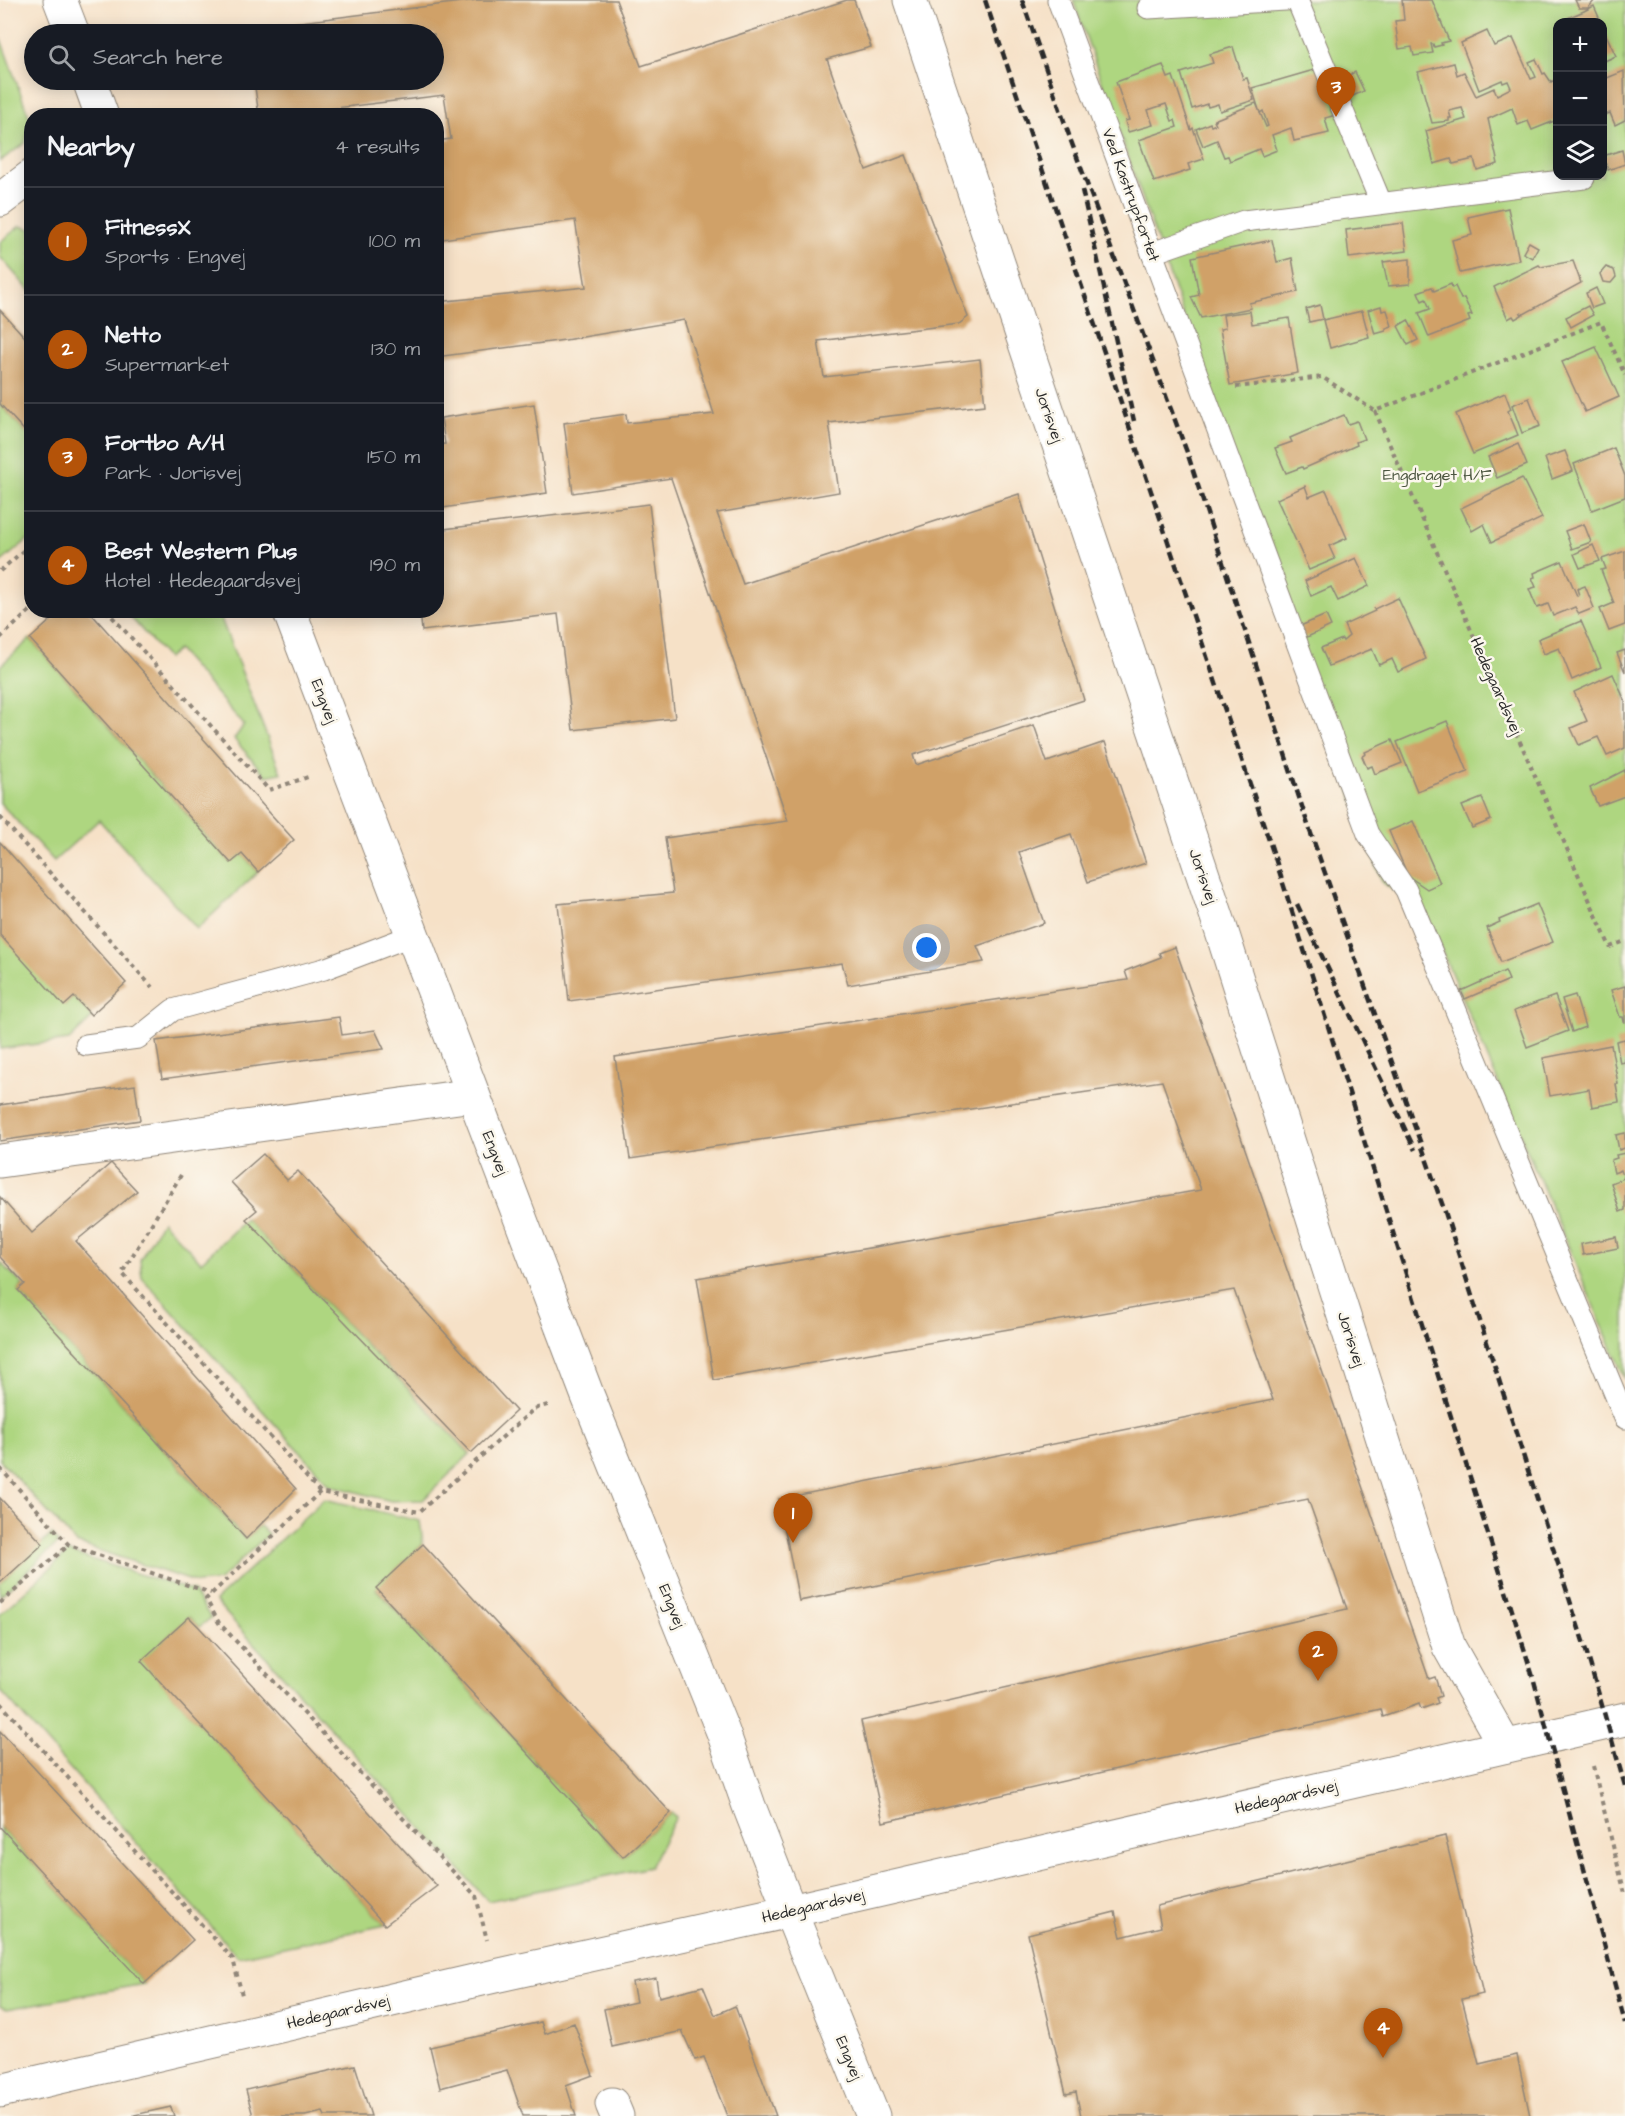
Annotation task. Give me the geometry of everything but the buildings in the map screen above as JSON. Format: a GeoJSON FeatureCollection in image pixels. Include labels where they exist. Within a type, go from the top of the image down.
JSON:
{"type":"FeatureCollection","features":[{"type":"Feature","properties":{"kind":"street"},"geometry":{"type":"LineString","coordinates":[[60,0],[68,24]]}},
{"type":"Feature","properties":{"kind":"street","name":"Jorisvej"},"geometry":{"type":"LineString","coordinates":[[910,0],[1220,926],[1449,1647],[1505,1746]]}},
{"type":"Feature","properties":{"kind":"street"},"geometry":{"type":"LineString","coordinates":[[93,90],[99,108]]}},
{"type":"Feature","properties":{"kind":"street"},"geometry":{"type":"LineString","coordinates":[[0,200],[24,182]]}},
{"type":"Feature","properties":{"kind":"street","name":"Engvej"},"geometry":{"type":"LineString","coordinates":[[292,618],[587,1394],[723,1732],[748,1806],[873,2116]]}},
{"type":"Feature","properties":{"kind":"street"},"geometry":{"type":"LineString","coordinates":[[0,1161],[473,1095]]}},
{"type":"Feature","properties":{"kind":"street","name":"Hedegaardsvej"},"geometry":{"type":"LineString","coordinates":[[0,2091],[1625,1719]]}},
{"type":"Feature","properties":{"kind":"lane","name":"Ved Kastrupfortet"},"geometry":{"type":"LineString","coordinates":[[1058,0],[1368,834],[1406,890],[1625,1418]]}},
{"type":"Feature","properties":{"kind":"lane"},"geometry":{"type":"LineString","coordinates":[[1148,8],[1286,0]]}},
{"type":"Feature","properties":{"kind":"lane"},"geometry":{"type":"LineString","coordinates":[[1297,0],[1381,203]]}},
{"type":"Feature","properties":{"kind":"lane"},"geometry":{"type":"LineString","coordinates":[[1152,253],[1244,221],[1568,180]]}},
{"type":"Feature","properties":{"kind":"lane"},"geometry":{"type":"LineString","coordinates":[[86,1045],[138,1038],[173,1010],[324,969],[413,935]]}},
{"type":"Feature","properties":{"kind":"path"},"geometry":{"type":"LineString","coordinates":[[1203,391],[1322,377],[1376,411],[1602,322],[1625,375]]}},
{"type":"Feature","properties":{"kind":"path","name":"Hedegaardsvej"},"geometry":{"type":"LineString","coordinates":[[1376,411],[1610,947],[1625,941]]}},
{"type":"Feature","properties":{"kind":"path"},"geometry":{"type":"LineString","coordinates":[[0,571],[24,550]]}},
{"type":"Feature","properties":{"kind":"path"},"geometry":{"type":"LineString","coordinates":[[0,638],[24,616]]}},
{"type":"Feature","properties":{"kind":"path"},"geometry":{"type":"LineString","coordinates":[[113,618],[269,790],[348,764]]}},
{"type":"Feature","properties":{"kind":"path"},"geometry":{"type":"LineString","coordinates":[[0,817],[173,1010]]}},
{"type":"Feature","properties":{"kind":"path"},"geometry":{"type":"LineString","coordinates":[[206,1132],[122,1273],[320,1492],[419,1512],[534,1409],[587,1394]]}},
{"type":"Feature","properties":{"kind":"path"},"geometry":{"type":"LineString","coordinates":[[0,1468],[69,1545],[212,1593]]}},
{"type":"Feature","properties":{"kind":"path"},"geometry":{"type":"LineString","coordinates":[[320,1492],[206,1599],[219,1623],[476,1896],[495,1976]]}},
{"type":"Feature","properties":{"kind":"path"},"geometry":{"type":"LineString","coordinates":[[0,1603],[69,1545]]}},
{"type":"Feature","properties":{"kind":"path"},"geometry":{"type":"LineString","coordinates":[[0,1703],[233,1959],[252,2032]]}},
{"type":"Feature","properties":{"kind":"path"},"geometry":{"type":"LineString","coordinates":[[1601,1799],[1625,1894]]}},
{"type":"Feature","properties":{"kind":"green space","name":"Engdraget H/F"},"geometry":{"type":"Polygon","coordinates":[[[1073,0],[1625,0],[1625,1379],[1426,914],[1382,882],[1073,0]]]}},
{"type":"Feature","properties":{"kind":"green space"},"geometry":{"type":"Polygon","coordinates":[[[0,37],[26,108],[24,108],[24,144],[0,161],[0,37]]]}},
{"type":"Feature","properties":{"kind":"green space"},"geometry":{"type":"Polygon","coordinates":[[[20,226],[24,227],[24,284],[0,257],[0,242],[20,226]]]}},
{"type":"Feature","properties":{"kind":"green space"},"geometry":{"type":"Polygon","coordinates":[[[0,404],[24,430],[24,543],[0,563],[0,404]]]}},
{"type":"Feature","properties":{"kind":"green space"},"geometry":{"type":"Polygon","coordinates":[[[131,618],[221,618],[281,773],[266,776],[234,739],[244,725],[178,650],[167,658],[131,618]]]}},
{"type":"Feature","properties":{"kind":"green space"},"geometry":{"type":"Polygon","coordinates":[[[30,639],[230,862],[242,854],[258,872],[197,929],[99,820],[54,861],[0,803],[0,666],[30,639]]]}},
{"type":"Feature","properties":{"kind":"green space"},"geometry":{"type":"Polygon","coordinates":[[[0,933],[65,1005],[74,997],[91,1015],[92,1018],[69,1040],[0,1049],[0,933]]]}},
{"type":"Feature","properties":{"kind":"green space"},"geometry":{"type":"Polygon","coordinates":[[[246,1219],[470,1454],[423,1500],[391,1501],[330,1485],[142,1278],[140,1260],[162,1221],[201,1262],[246,1219]]]}},
{"type":"Feature","properties":{"kind":"green space"},"geometry":{"type":"Polygon","coordinates":[[[0,1262],[23,1285],[18,1290],[245,1539],[260,1526],[268,1534],[219,1581],[198,1583],[76,1543],[0,1460],[0,1262]]]}},
{"type":"Feature","properties":{"kind":"green space"},"geometry":{"type":"Polygon","coordinates":[[[324,1499],[420,1521],[423,1544],[376,1589],[623,1857],[671,1813],[676,1817],[650,1867],[488,1901],[215,1601],[324,1499]]]}},
{"type":"Feature","properties":{"kind":"green space"},"geometry":{"type":"Polygon","coordinates":[[[52,1534],[58,1543],[0,1596],[0,1583],[52,1534]]]}},
{"type":"Feature","properties":{"kind":"green space"},"geometry":{"type":"Polygon","coordinates":[[[68,1552],[193,1591],[211,1618],[199,1627],[189,1617],[142,1661],[385,1925],[238,1957],[0,1690],[0,1614],[68,1552]]]}},
{"type":"Feature","properties":{"kind":"green space"},"geometry":{"type":"Polygon","coordinates":[[[0,1827],[144,1984],[7,2009],[0,2006],[0,1827]]]}},
{"type":"Feature","properties":{"kind":"railway"},"geometry":{"type":"LineString","coordinates":[[985,0],[1276,861],[1533,1677],[1625,2023]]}},
{"type":"Feature","properties":{"kind":"railway"},"geometry":{"type":"LineString","coordinates":[[1022,0],[1071,141],[1188,455],[1309,828],[1445,1212],[1589,1660],[1625,1786]]}},
{"type":"Feature","properties":{"kind":"railway"},"geometry":{"type":"LineString","coordinates":[[1082,190],[1134,421]]}},
{"type":"Feature","properties":{"kind":"railway"},"geometry":{"type":"LineString","coordinates":[[1297,904],[1415,1150]]}},
{"type":"Feature","properties":{"kind":"place","name":"Fortbo A/H"},"geometry":{"type":"Point","coordinates":[1336,117]}},
{"type":"Feature","properties":{"kind":"place","name":"FitnessX"},"geometry":{"type":"Point","coordinates":[793,1543]}},
{"type":"Feature","properties":{"kind":"place","name":"Netto"},"geometry":{"type":"Point","coordinates":[1318,1681]}},
{"type":"Feature","properties":{"kind":"place","name":"Best Western Plus"},"geometry":{"type":"Point","coordinates":[1383,2058]}}]}
